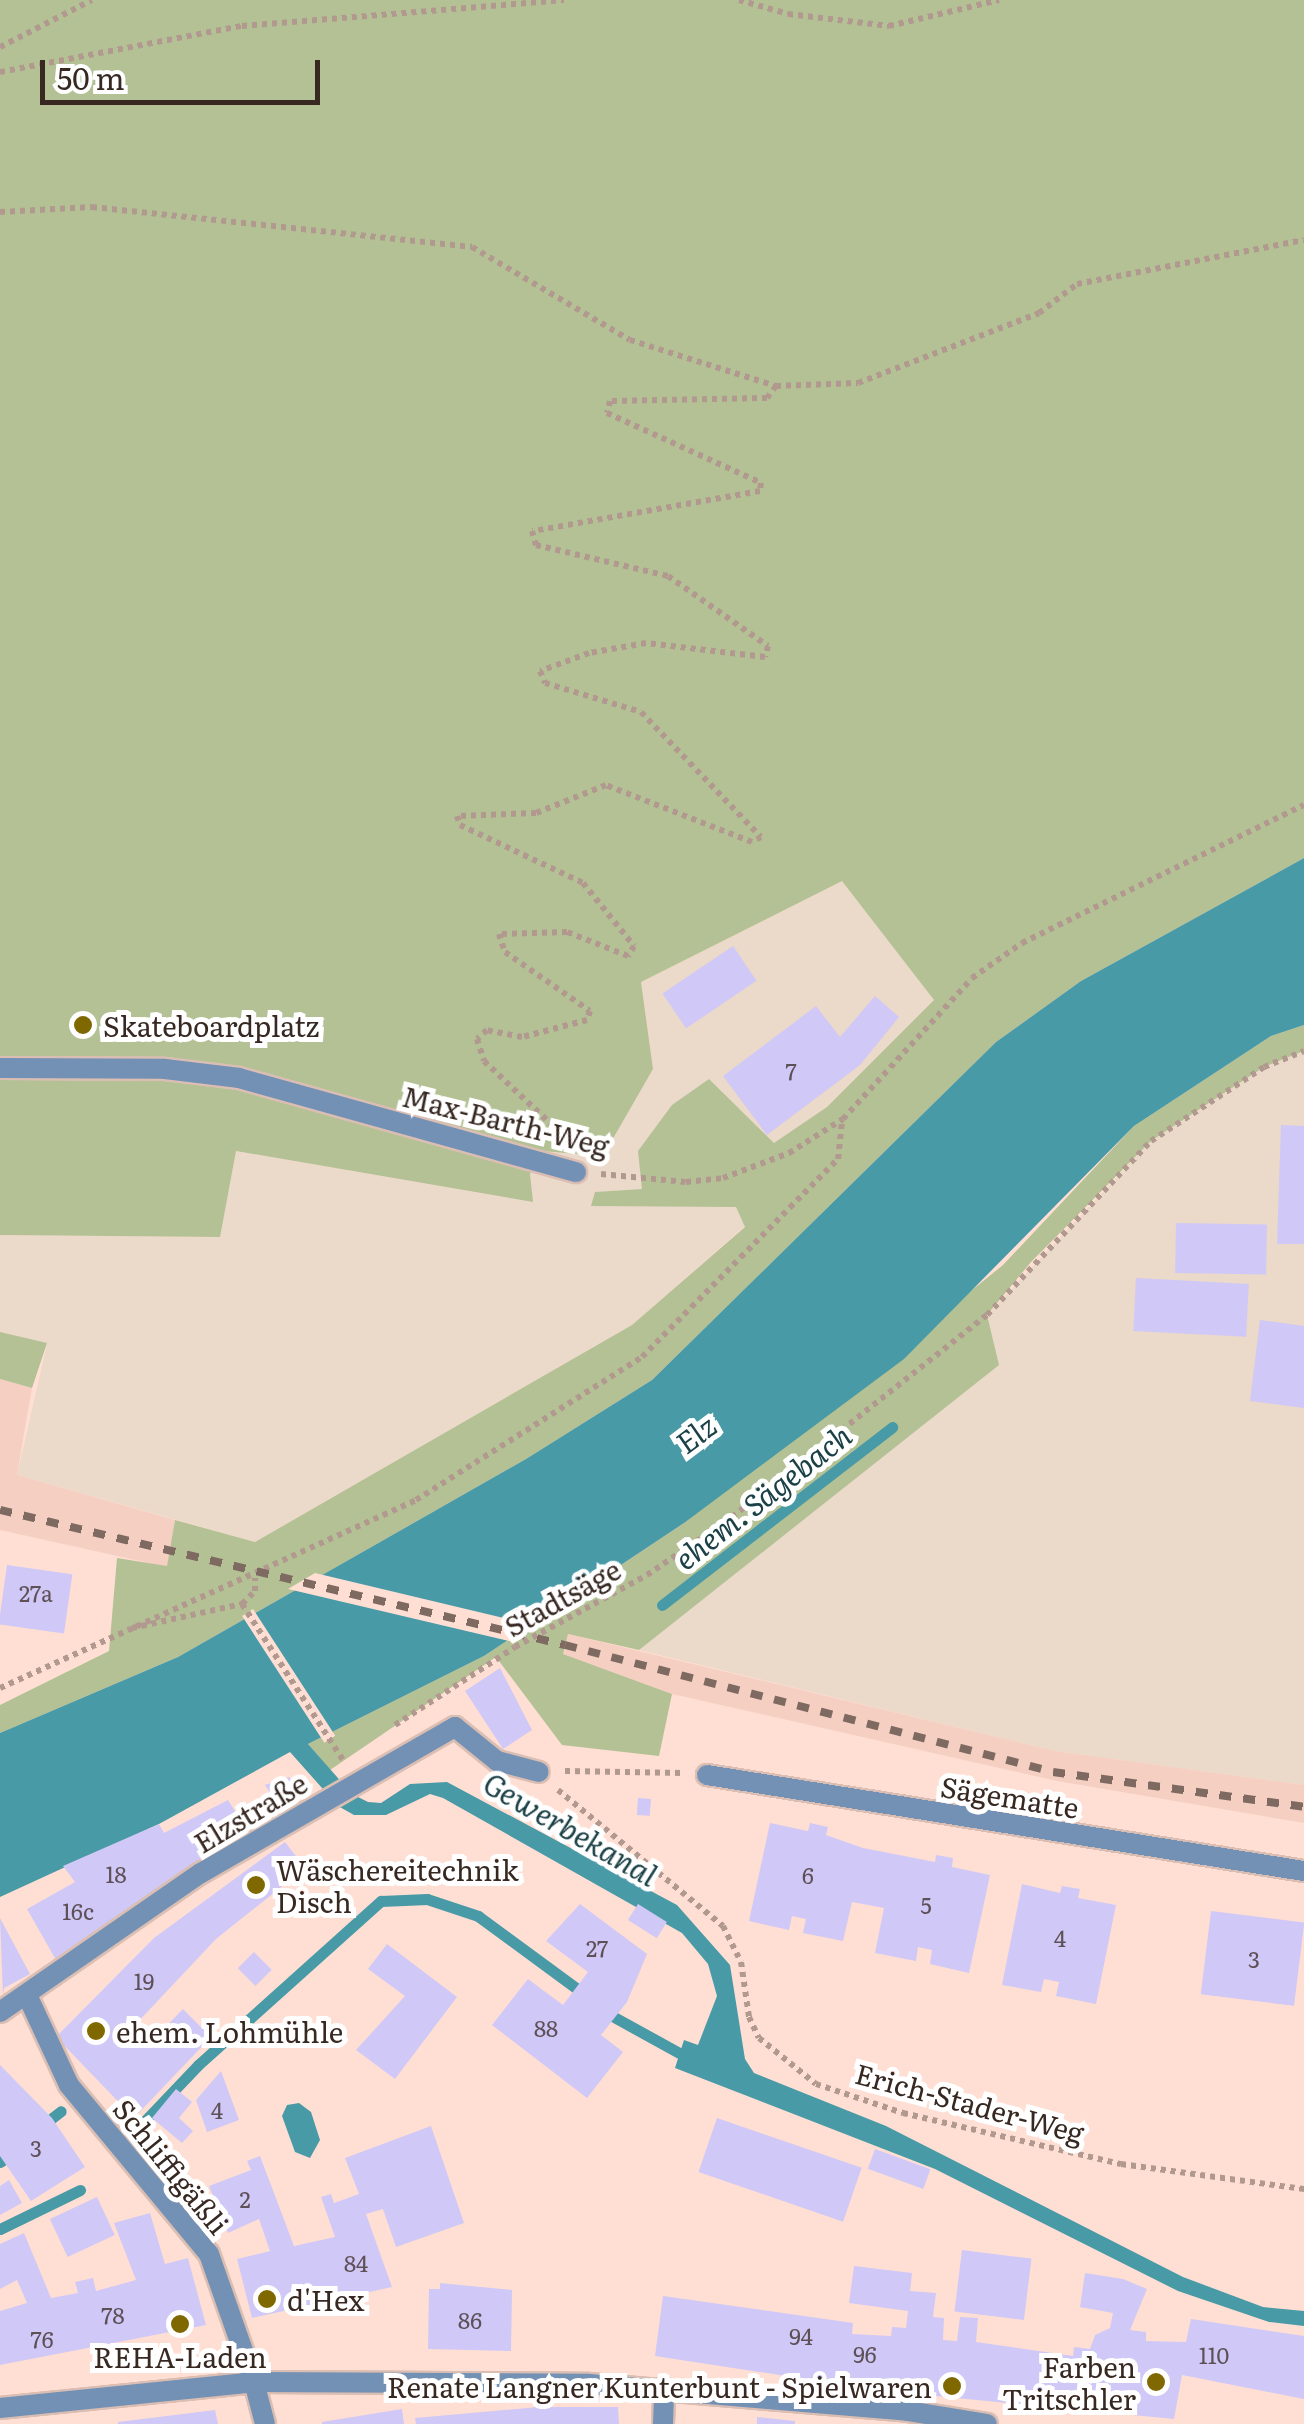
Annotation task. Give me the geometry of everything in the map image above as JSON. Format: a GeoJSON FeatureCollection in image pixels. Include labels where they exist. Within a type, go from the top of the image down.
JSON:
{"type":"FeatureCollection","features":[{"type":"Feature","properties":{"kind":"street","name":"Max-Barth-Weg"},"geometry":{"type":"LineString","coordinates":[[0,1068],[165,1069],[239,1078],[576,1172]]}},
{"type":"Feature","properties":{"kind":"street","name":"Elzstraße"},"geometry":{"type":"LineString","coordinates":[[0,2012],[201,1872],[455,1726],[497,1761],[539,1772]]}},
{"type":"Feature","properties":{"kind":"street","name":"Sägematte"},"geometry":{"type":"LineString","coordinates":[[707,1775],[1304,1871]]}},
{"type":"Feature","properties":{"kind":"street","name":"Schliffigäßli"},"geometry":{"type":"LineString","coordinates":[[27,1995],[69,2085],[209,2254],[265,2424]]}},
{"type":"Feature","properties":{"kind":"street"},"geometry":{"type":"LineString","coordinates":[[0,2408],[254,2382],[664,2390],[908,2410],[987,2424]]}},
{"type":"Feature","properties":{"kind":"street"},"geometry":{"type":"LineString","coordinates":[[663,2424],[664,2390]]}},
{"type":"Feature","properties":{"kind":"path"},"geometry":{"type":"LineString","coordinates":[[0,47],[92,0]]}},
{"type":"Feature","properties":{"kind":"path"},"geometry":{"type":"LineString","coordinates":[[0,72],[242,26],[564,0]]}},
{"type":"Feature","properties":{"kind":"path"},"geometry":{"type":"LineString","coordinates":[[739,0],[788,14],[889,26],[999,0]]}},
{"type":"Feature","properties":{"kind":"path"},"geometry":{"type":"LineString","coordinates":[[0,212],[92,207],[472,247],[630,340],[776,386],[858,382],[1038,313],[1076,284],[1304,240]]}},
{"type":"Feature","properties":{"kind":"path"},"geometry":{"type":"LineString","coordinates":[[576,1172],[568,1140],[484,1062],[476,1038],[487,1030],[522,1036],[587,1020],[590,1011],[505,952],[498,934],[567,932],[628,956],[634,946],[583,883],[460,825],[457,816],[536,812],[606,785],[752,842],[761,836],[640,712],[546,683],[540,672],[589,652],[646,643],[765,658],[768,646],[668,576],[536,546],[532,531],[760,491],[761,482],[608,413],[610,401],[768,398],[776,386]]}},
{"type":"Feature","properties":{"kind":"path","name":"Max-Barth-Weg"},"geometry":{"type":"LineString","coordinates":[[576,1172],[686,1182],[722,1178],[789,1153],[842,1119],[972,978],[1022,943],[1304,805]]}},
{"type":"Feature","properties":{"kind":"path","name":"Stadtsäge"},"geometry":{"type":"LineString","coordinates":[[432,1698],[647,1575],[732,1517],[986,1315],[1031,1262],[1151,1141],[1264,1068],[1304,1051]]}},
{"type":"Feature","properties":{"kind":"path"},"geometry":{"type":"LineString","coordinates":[[0,1688],[108,1634],[255,1578],[416,1500],[642,1357],[838,1159],[842,1119]]}},
{"type":"Feature","properties":{"kind":"path"},"geometry":{"type":"LineString","coordinates":[[108,1634],[242,1604],[255,1591],[255,1578]]}},
{"type":"Feature","properties":{"kind":"path"},"geometry":{"type":"LineString","coordinates":[[242,1604],[343,1760]]}},
{"type":"Feature","properties":{"kind":"path"},"geometry":{"type":"LineString","coordinates":[[539,1772],[707,1775]]}},
{"type":"Feature","properties":{"kind":"path","name":"Erich-Stader-Weg"},"geometry":{"type":"LineString","coordinates":[[539,1772],[723,1926],[741,1962],[749,2017],[759,2038],[816,2084],[904,2113],[1121,2164],[1304,2189]]}},
{"type":"Feature","properties":{"kind":"shaded area"},"geometry":{"type":"Polygon","coordinates":[[[842,880],[934,1000],[827,1107],[774,1144],[709,1079],[643,1189],[595,1192],[736,1207],[745,1226],[632,1325],[255,1542],[17,1475],[47,1344],[0,1332],[0,1235],[219,1237],[236,1151],[532,1202],[530,1174],[543,1150],[603,1156],[653,1069],[641,982],[842,880]]]}},
{"type":"Feature","properties":{"kind":"shaded area"},"geometry":{"type":"Polygon","coordinates":[[[1304,1051],[1304,1785],[1055,1751],[639,1650],[987,1315],[1151,1141],[1264,1067],[1304,1051]]]}},
{"type":"Feature","properties":{"kind":"shaded area"},"geometry":{"type":"Polygon","coordinates":[[[0,1379],[32,1388],[17,1475],[175,1520],[167,1567],[0,1530],[0,1379]]]}},
{"type":"Feature","properties":{"kind":"shaded area"},"geometry":{"type":"Polygon","coordinates":[[[568,1634],[1055,1751],[1304,1785],[1304,1823],[1057,1781],[672,1694],[563,1654],[568,1634]]]}},
{"type":"Feature","properties":{"kind":"green space"},"geometry":{"type":"Polygon","coordinates":[[[0,0],[1304,0],[1304,858],[1081,981],[996,1042],[652,1380],[526,1459],[178,1657],[0,1733],[0,1705],[109,1651],[117,1558],[167,1566],[175,1520],[255,1542],[632,1325],[745,1227],[736,1207],[591,1206],[595,1192],[642,1189],[638,1151],[672,1105],[709,1079],[774,1143],[827,1107],[934,1000],[842,881],[641,982],[653,1069],[603,1156],[542,1151],[530,1174],[533,1202],[236,1151],[220,1237],[0,1235],[0,0]]]}},
{"type":"Feature","properties":{"kind":"green space"},"geometry":{"type":"Polygon","coordinates":[[[1304,1025],[1304,1051],[1264,1067],[1151,1141],[1031,1262],[987,1315],[999,1365],[639,1650],[568,1634],[563,1654],[672,1694],[659,1756],[562,1745],[496,1657],[330,1770],[308,1744],[484,1656],[684,1523],[1003,1265],[1134,1126],[1271,1036],[1304,1025]]]}},
{"type":"Feature","properties":{"kind":"green space"},"geometry":{"type":"Polygon","coordinates":[[[0,1332],[47,1343],[32,1388],[0,1379],[0,1332]]]}},
{"type":"Feature","properties":{"kind":"water","name":"Elz"},"geometry":{"type":"Polygon","coordinates":[[[1304,858],[1304,1025],[1271,1036],[1134,1126],[904,1359],[684,1523],[484,1656],[308,1744],[352,1794],[368,1802],[381,1803],[410,1784],[447,1782],[677,1905],[730,1965],[745,2059],[754,2073],[886,2126],[1183,2277],[1263,2307],[1304,2311],[1304,2326],[1269,2322],[1178,2291],[935,2169],[675,2068],[684,2040],[698,2045],[717,1996],[708,1964],[682,1933],[443,1798],[430,1794],[386,1815],[354,1815],[338,1806],[290,1752],[159,1824],[0,1897],[0,1733],[178,1657],[526,1459],[652,1380],[996,1042],[1081,981],[1304,858]]]}},
{"type":"Feature","properties":{"kind":"water"},"geometry":{"type":"Polygon","coordinates":[[[299,2103],[311,2112],[320,2140],[310,2158],[295,2152],[282,2116],[287,2105],[299,2103]]]}},
{"type":"Feature","properties":{"kind":"pier"},"geometry":{"type":"Polygon","coordinates":[[[315,1573],[537,1626],[513,1642],[288,1589],[315,1573]]]}},
{"type":"Feature","properties":{"kind":"pier"},"geometry":{"type":"Polygon","coordinates":[[[253,1609],[335,1736],[324,1743],[242,1616],[253,1609]]]}},
{"type":"Feature","properties":{"kind":"building"},"geometry":{"type":"Polygon","coordinates":[[[733,946],[756,981],[686,1028],[663,994],[733,946]]]}},
{"type":"Feature","properties":{"kind":"building"},"geometry":{"type":"Polygon","coordinates":[[[875,996],[899,1017],[860,1065],[767,1135],[723,1076],[816,1006],[840,1037],[875,996]]]}},
{"type":"Feature","properties":{"kind":"building"},"geometry":{"type":"Polygon","coordinates":[[[1281,1125],[1304,1126],[1304,1244],[1277,1244],[1281,1125]]]}},
{"type":"Feature","properties":{"kind":"building"},"geometry":{"type":"Polygon","coordinates":[[[1176,1223],[1267,1225],[1266,1275],[1175,1273],[1176,1223]]]}},
{"type":"Feature","properties":{"kind":"building"},"geometry":{"type":"Polygon","coordinates":[[[1136,1278],[1249,1284],[1246,1337],[1133,1331],[1136,1278]]]}},
{"type":"Feature","properties":{"kind":"building"},"geometry":{"type":"Polygon","coordinates":[[[1260,1320],[1304,1326],[1304,1408],[1250,1401],[1260,1320]]]}},
{"type":"Feature","properties":{"kind":"building"},"geometry":{"type":"Polygon","coordinates":[[[7,1565],[72,1574],[64,1634],[0,1625],[7,1565]]]}},
{"type":"Feature","properties":{"kind":"building"},"geometry":{"type":"Polygon","coordinates":[[[500,1668],[532,1730],[503,1749],[465,1691],[500,1668]]]}},
{"type":"Feature","properties":{"kind":"building"},"geometry":{"type":"Polygon","coordinates":[[[289,1777],[300,1790],[280,1806],[265,1785],[289,1777]]]}},
{"type":"Feature","properties":{"kind":"building"},"geometry":{"type":"Polygon","coordinates":[[[638,1798],[651,1799],[650,1816],[637,1815],[638,1798]]]}},
{"type":"Feature","properties":{"kind":"building"},"geometry":{"type":"Polygon","coordinates":[[[228,1800],[247,1830],[56,1960],[27,1909],[75,1882],[63,1866],[159,1824],[164,1833],[228,1800]]]}},
{"type":"Feature","properties":{"kind":"building"},"geometry":{"type":"Polygon","coordinates":[[[770,1823],[808,1831],[810,1823],[828,1827],[826,1835],[863,1848],[935,1862],[936,1855],[953,1858],[952,1867],[990,1875],[969,1973],[930,1964],[932,1950],[918,1947],[916,1961],[875,1953],[884,1908],[852,1902],[843,1941],[803,1933],[806,1919],[792,1916],[789,1930],[749,1921],[770,1823]]]}},
{"type":"Feature","properties":{"kind":"building"},"geometry":{"type":"Polygon","coordinates":[[[285,1842],[305,1868],[216,1939],[136,2024],[152,2041],[183,2009],[211,2037],[134,2118],[56,2037],[154,1938],[285,1842]]]}},
{"type":"Feature","properties":{"kind":"building"},"geometry":{"type":"Polygon","coordinates":[[[1022,1884],[1060,1893],[1062,1886],[1080,1889],[1078,1898],[1116,1905],[1096,2004],[1056,1996],[1059,1982],[1044,1979],[1041,1992],[1002,1985],[1022,1884]]]}},
{"type":"Feature","properties":{"kind":"building"},"geometry":{"type":"Polygon","coordinates":[[[580,1904],[647,1954],[627,2002],[601,2035],[623,2052],[587,2098],[492,2025],[528,1979],[563,2005],[588,1972],[546,1941],[580,1904]]]}},
{"type":"Feature","properties":{"kind":"building"},"geometry":{"type":"Polygon","coordinates":[[[638,1904],[667,1922],[657,1938],[628,1920],[638,1904]]]}},
{"type":"Feature","properties":{"kind":"building"},"geometry":{"type":"Polygon","coordinates":[[[1211,1911],[1304,1922],[1294,2006],[1201,1994],[1211,1911]]]}},
{"type":"Feature","properties":{"kind":"building"},"geometry":{"type":"Polygon","coordinates":[[[0,1918],[30,1974],[4,1988],[3,1997],[0,1918]]]}},
{"type":"Feature","properties":{"kind":"building"},"geometry":{"type":"Polygon","coordinates":[[[387,1944],[457,1997],[395,2079],[356,2050],[405,1996],[368,1969],[387,1944]]]}},
{"type":"Feature","properties":{"kind":"building"},"geometry":{"type":"Polygon","coordinates":[[[254,1952],[272,1970],[255,1986],[238,1968],[254,1952]]]}},
{"type":"Feature","properties":{"kind":"building"},"geometry":{"type":"Polygon","coordinates":[[[0,2065],[52,2118],[85,2167],[31,2201],[0,2156],[0,2065]]]}},
{"type":"Feature","properties":{"kind":"building"},"geometry":{"type":"Polygon","coordinates":[[[221,2071],[239,2120],[207,2132],[196,2100],[221,2071]]]}},
{"type":"Feature","properties":{"kind":"building"},"geometry":{"type":"Polygon","coordinates":[[[176,2089],[192,2102],[179,2118],[193,2131],[182,2143],[152,2118],[176,2089]]]}},
{"type":"Feature","properties":{"kind":"building"},"geometry":{"type":"Polygon","coordinates":[[[717,2118],[862,2168],[843,2222],[698,2172],[717,2118]]]}},
{"type":"Feature","properties":{"kind":"building"},"geometry":{"type":"Polygon","coordinates":[[[431,2126],[464,2223],[396,2247],[383,2209],[366,2214],[392,2287],[252,2318],[237,2259],[270,2251],[259,2219],[228,2233],[209,2186],[251,2170],[247,2161],[260,2156],[294,2246],[335,2237],[321,2197],[331,2194],[334,2203],[359,2194],[345,2158],[431,2126]]]}},
{"type":"Feature","properties":{"kind":"building"},"geometry":{"type":"Polygon","coordinates":[[[875,2149],[930,2169],[923,2189],[868,2169],[875,2149]]]}},
{"type":"Feature","properties":{"kind":"building"},"geometry":{"type":"Polygon","coordinates":[[[9,2180],[22,2203],[0,2215],[0,2186],[9,2180]]]}},
{"type":"Feature","properties":{"kind":"building"},"geometry":{"type":"Polygon","coordinates":[[[97,2197],[115,2235],[68,2257],[50,2219],[97,2197]]]}},
{"type":"Feature","properties":{"kind":"building"},"geometry":{"type":"Polygon","coordinates":[[[150,2213],[165,2264],[188,2258],[206,2325],[0,2365],[0,2311],[27,2303],[17,2280],[0,2289],[0,2244],[24,2233],[51,2298],[78,2293],[75,2282],[93,2278],[96,2291],[136,2280],[114,2223],[150,2213]]]}},
{"type":"Feature","properties":{"kind":"building"},"geometry":{"type":"Polygon","coordinates":[[[962,2250],[1031,2259],[1024,2320],[954,2312],[962,2250]]]}},
{"type":"Feature","properties":{"kind":"building"},"geometry":{"type":"Polygon","coordinates":[[[854,2266],[912,2273],[910,2291],[936,2293],[933,2317],[944,2318],[943,2340],[957,2341],[960,2317],[978,2318],[976,2342],[1073,2356],[1074,2347],[1090,2349],[1095,2335],[1110,2328],[1113,2313],[1080,2307],[1085,2273],[1123,2279],[1147,2289],[1130,2330],[1146,2332],[1146,2341],[1186,2342],[1191,2319],[1304,2336],[1304,2399],[1182,2375],[1174,2419],[884,2391],[655,2356],[663,2296],[853,2323],[852,2334],[891,2336],[892,2327],[906,2328],[908,2311],[849,2303],[854,2266]]]}},
{"type":"Feature","properties":{"kind":"building"},"geometry":{"type":"Polygon","coordinates":[[[440,2283],[512,2290],[511,2351],[428,2349],[429,2289],[440,2289],[440,2283]]]}},
{"type":"Feature","properties":{"kind":"building"},"geometry":{"type":"Polygon","coordinates":[[[538,2407],[618,2407],[619,2424],[416,2424],[415,2418],[538,2407]]]}},
{"type":"Feature","properties":{"kind":"building"},"geometry":{"type":"Polygon","coordinates":[[[402,2409],[404,2424],[322,2424],[322,2422],[402,2409]]]}},
{"type":"Feature","properties":{"kind":"building"},"geometry":{"type":"Polygon","coordinates":[[[215,2410],[218,2424],[118,2424],[118,2422],[215,2410]]]}},
{"type":"Feature","properties":{"kind":"building"},"geometry":{"type":"Polygon","coordinates":[[[757,2417],[795,2421],[795,2424],[757,2424],[757,2417]]]}},
{"type":"Feature","properties":{"kind":"waterway","name":"ehem. Sägebach"},"geometry":{"type":"LineString","coordinates":[[662,1605],[892,1427]]}},
{"type":"Feature","properties":{"kind":"waterway","name":"Gewerbekanal"},"geometry":{"type":"LineString","coordinates":[[139,2127],[198,2065],[381,1901],[427,1899],[478,1916],[576,1988]]}},
{"type":"Feature","properties":{"kind":"waterway","name":"Gewerbekanal"},"geometry":{"type":"LineString","coordinates":[[614,2017],[690,2059]]}},
{"type":"Feature","properties":{"kind":"waterway","name":"Gewerbekanal"},"geometry":{"type":"LineString","coordinates":[[52,2118],[61,2111]]}},
{"type":"Feature","properties":{"kind":"waterway","name":"Gewerbekanal"},"geometry":{"type":"LineString","coordinates":[[0,2229],[80,2190]]}},
{"type":"Feature","properties":{"kind":"railway"},"geometry":{"type":"LineString","coordinates":[[0,1510],[565,1645],[1053,1772],[1304,1807]]}},
{"type":"Feature","properties":{"kind":"place","name":"Skateboardplatz"},"geometry":{"type":"Point","coordinates":[83,1025]}},
{"type":"Feature","properties":{"kind":"place","name":"Wäschereitechnik Disch"},"geometry":{"type":"Point","coordinates":[256,1885]}},
{"type":"Feature","properties":{"kind":"place","name":"ehem. Lohmühle"},"geometry":{"type":"Point","coordinates":[96,2031]}},
{"type":"Feature","properties":{"kind":"place","name":"d'Hex"},"geometry":{"type":"Point","coordinates":[267,2299]}},
{"type":"Feature","properties":{"kind":"place","name":"REHA-Laden"},"geometry":{"type":"Point","coordinates":[180,2324]}},
{"type":"Feature","properties":{"kind":"place","name":"Farben Tritschler"},"geometry":{"type":"Point","coordinates":[1156,2382]}},
{"type":"Feature","properties":{"kind":"place","name":"Renate Langner Kunterbunt - Spielwaren"},"geometry":{"type":"Point","coordinates":[952,2386]}}]}
